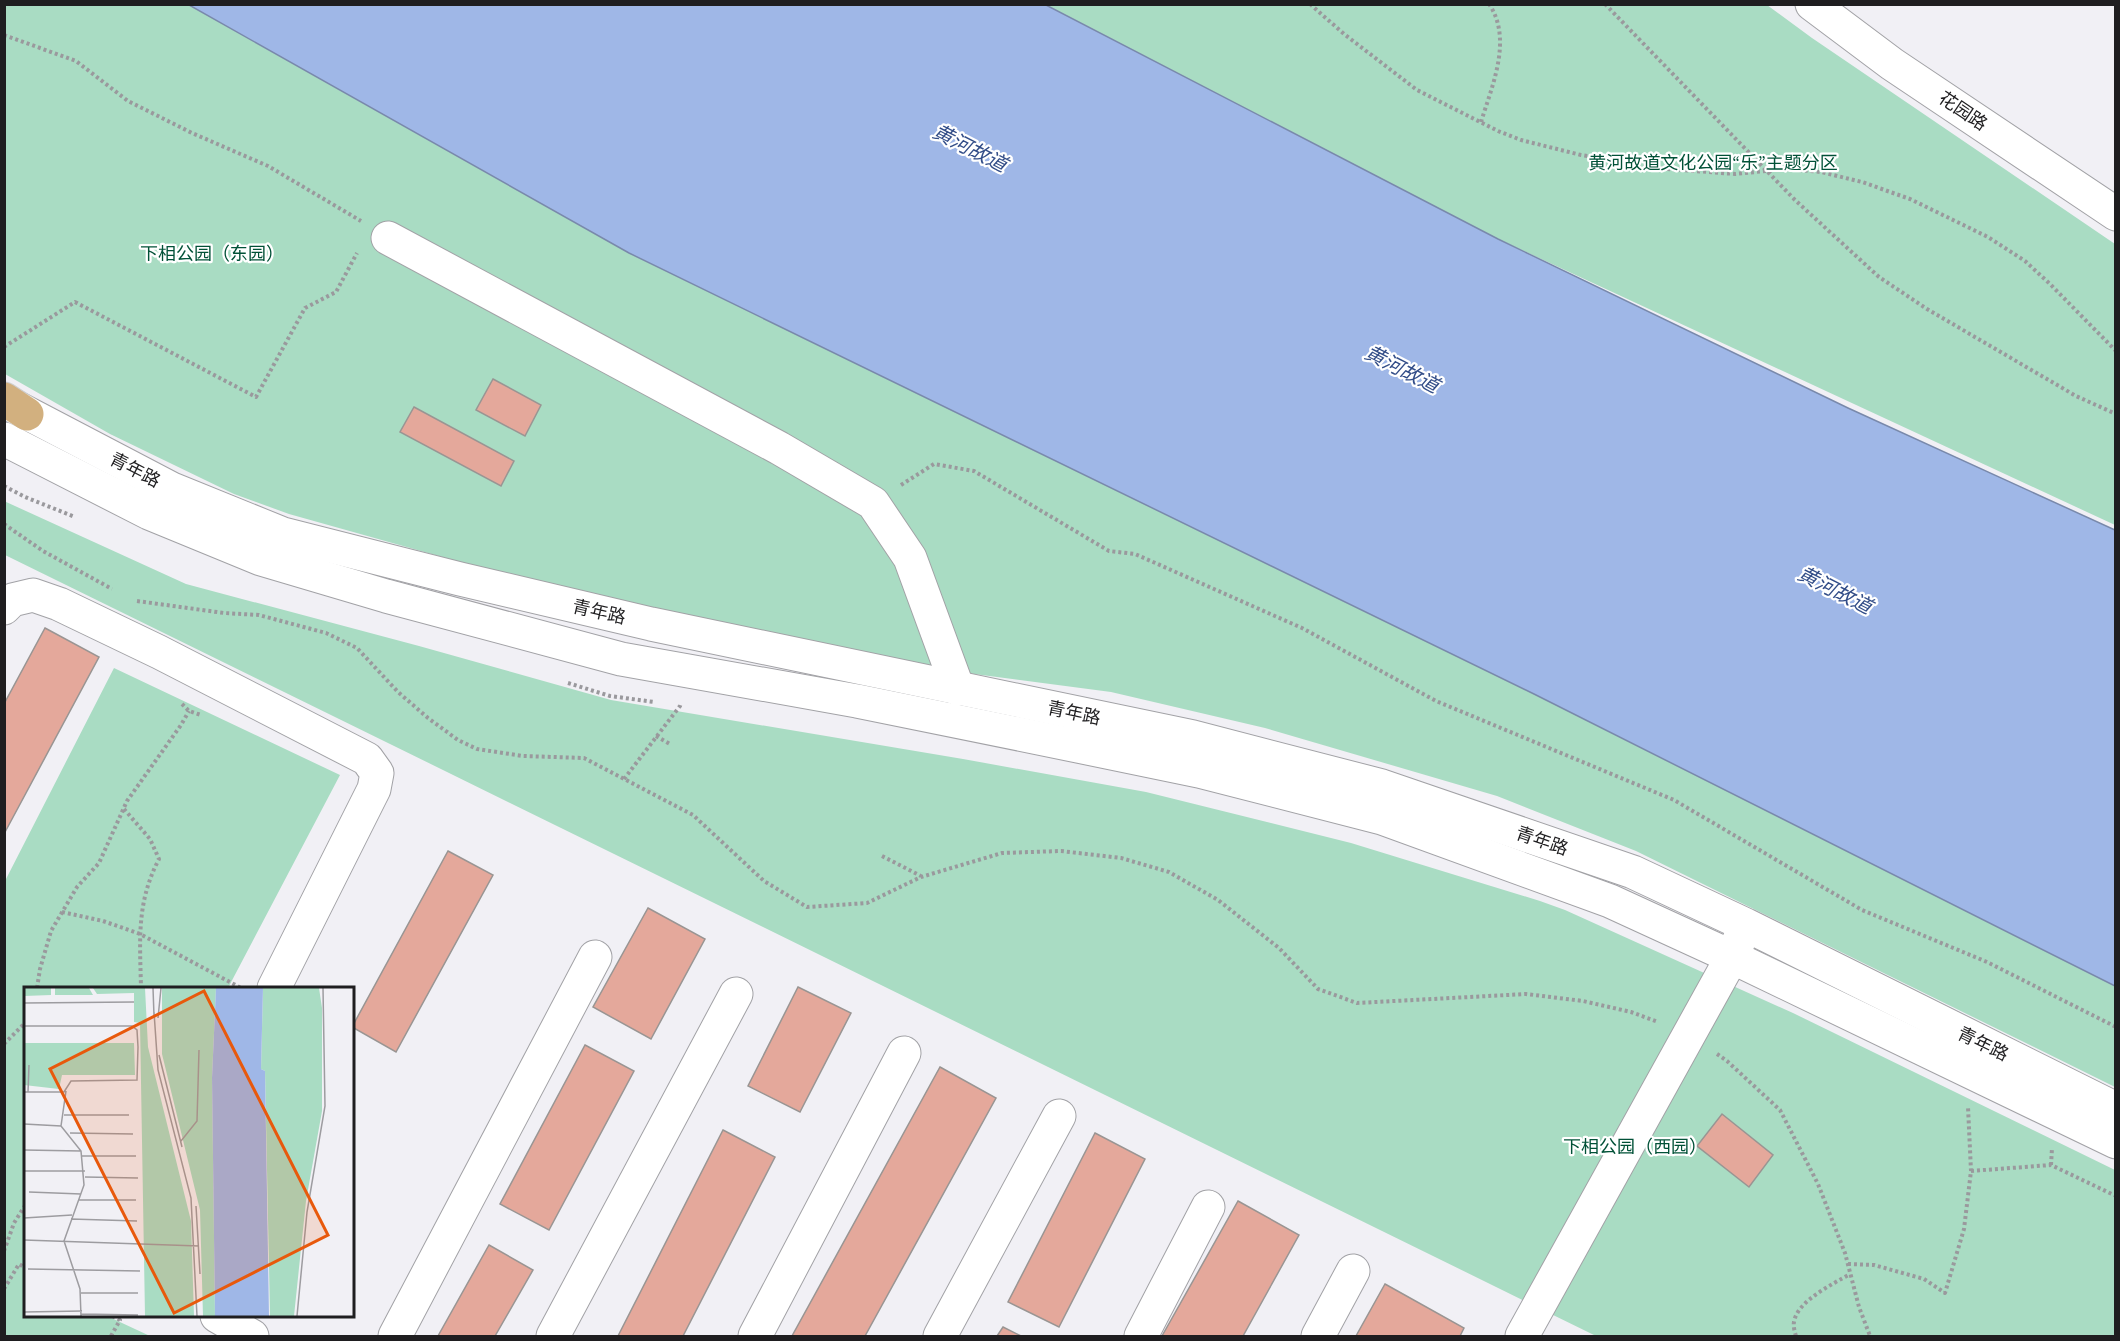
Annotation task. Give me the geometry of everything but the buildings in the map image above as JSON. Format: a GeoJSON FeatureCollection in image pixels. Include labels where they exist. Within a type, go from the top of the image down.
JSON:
{"type":"FeatureCollection","features":[{"type":"Feature","properties":{"kind":"street","name":"花园路"},"geometry":{"type":"LineString","coordinates":[[1812,4],[1892,64],[2115,214]]}},
{"type":"Feature","properties":{"kind":"street"},"geometry":{"type":"LineString","coordinates":[[380,233],[779,448],[873,503],[910,558],[958,688]]}},
{"type":"Feature","properties":{"kind":"street","name":"青年路"},"geometry":{"type":"LineString","coordinates":[[12,405],[172,489],[283,534],[640,622],[1193,737],[1382,786],[1633,872],[2115,1109]]}},
{"type":"Feature","properties":{"kind":"street","name":"青年路"},"geometry":{"type":"LineString","coordinates":[[4,439],[149,513],[261,559],[386,596],[621,659],[857,701],[1188,769],[1382,818],[1610,901],[1732,957],[2115,1142]]}},
{"type":"Feature","properties":{"kind":"street"},"geometry":{"type":"LineString","coordinates":[[4,608],[12,600],[33,595],[59,604],[159,652],[367,759],[377,773],[374,789],[275,987]]}},
{"type":"Feature","properties":{"kind":"street"},"geometry":{"type":"LineString","coordinates":[[1522,1336],[1732,957],[1746,926]]}},
{"type":"Feature","properties":{"kind":"street"},"geometry":{"type":"LineString","coordinates":[[395,1336],[595,957]]}},
{"type":"Feature","properties":{"kind":"street"},"geometry":{"type":"LineString","coordinates":[[553,1336],[736,994]]}},
{"type":"Feature","properties":{"kind":"street"},"geometry":{"type":"LineString","coordinates":[[755,1336],[904,1053]]}},
{"type":"Feature","properties":{"kind":"street"},"geometry":{"type":"LineString","coordinates":[[940,1336],[1059,1116]]}},
{"type":"Feature","properties":{"kind":"street"},"geometry":{"type":"LineString","coordinates":[[1141,1336],[1208,1207]]}},
{"type":"Feature","properties":{"kind":"street"},"geometry":{"type":"LineString","coordinates":[[1318,1336],[1353,1271]]}},
{"type":"Feature","properties":{"kind":"street"},"geometry":{"type":"LineString","coordinates":[[199,1336],[205,1326],[204,1317]]}},
{"type":"Feature","properties":{"kind":"street"},"geometry":{"type":"LineString","coordinates":[[219,1317],[252,1336]]}},
{"type":"Feature","properties":{"kind":"path"},"geometry":{"type":"LineString","coordinates":[[1310,4],[1344,34],[1417,90],[1521,140],[1581,155],[1668,169],[1735,174],[1786,170],[1821,172],[1862,182],[1910,199],[1988,237],[2025,261],[2115,351]]}},
{"type":"Feature","properties":{"kind":"path"},"geometry":{"type":"LineString","coordinates":[[1480,122],[1499,58],[1500,35],[1496,13],[1490,4]]}},
{"type":"Feature","properties":{"kind":"path"},"geometry":{"type":"LineString","coordinates":[[1605,4],[1795,200],[1879,277],[1902,293],[2076,396],[2115,414]]}},
{"type":"Feature","properties":{"kind":"path"},"geometry":{"type":"LineString","coordinates":[[4,35],[76,61],[128,101],[192,133],[268,166],[380,233],[336,292],[305,308],[256,396],[75,302],[4,347]]}},
{"type":"Feature","properties":{"kind":"path"},"geometry":{"type":"LineString","coordinates":[[873,503],[934,464],[974,471],[1109,551],[1135,554],[1176,572],[1302,628],[1436,701],[1674,800],[1862,910],[1987,962],[2115,1027]]}},
{"type":"Feature","properties":{"kind":"path"},"geometry":{"type":"LineString","coordinates":[[4,486],[25,497],[80,518]]}},
{"type":"Feature","properties":{"kind":"path"},"geometry":{"type":"LineString","coordinates":[[4,524],[43,551],[114,590]]}},
{"type":"Feature","properties":{"kind":"path"},"geometry":{"type":"LineString","coordinates":[[134,601],[224,613],[259,615],[326,633],[357,648],[398,692],[458,740],[477,749],[512,754],[584,758],[693,815],[764,881],[807,908],[867,903],[921,877],[1002,853],[1061,851],[1120,858],[1169,873],[1218,900],[1279,948],[1318,989],[1357,1003],[1526,994],[1583,1000],[1631,1012],[1689,1035],[1727,1060],[1780,1110],[1818,1184],[1848,1264],[1859,1307],[1870,1336]]}},
{"type":"Feature","properties":{"kind":"path"},"geometry":{"type":"LineString","coordinates":[[624,779],[680,706],[688,671]]}},
{"type":"Feature","properties":{"kind":"path"},"geometry":{"type":"LineString","coordinates":[[566,682],[610,696],[657,703]]}},
{"type":"Feature","properties":{"kind":"path"},"geometry":{"type":"LineString","coordinates":[[668,705],[691,708]]}},
{"type":"Feature","properties":{"kind":"path"},"geometry":{"type":"LineString","coordinates":[[37,987],[51,931],[77,887],[99,863],[124,809],[189,711]]}},
{"type":"Feature","properties":{"kind":"path"},"geometry":{"type":"LineString","coordinates":[[656,736],[670,744]]}},
{"type":"Feature","properties":{"kind":"path"},"geometry":{"type":"LineString","coordinates":[[124,809],[150,839],[159,859],[151,874],[140,920],[141,987]]}},
{"type":"Feature","properties":{"kind":"path"},"geometry":{"type":"LineString","coordinates":[[882,856],[921,877]]}},
{"type":"Feature","properties":{"kind":"path"},"geometry":{"type":"LineString","coordinates":[[62,912],[103,921],[140,934],[239,987]]}},
{"type":"Feature","properties":{"kind":"path"},"geometry":{"type":"LineString","coordinates":[[4,1044],[24,1024]]}},
{"type":"Feature","properties":{"kind":"path"},"geometry":{"type":"LineString","coordinates":[[20,1028],[24,1030]]}},
{"type":"Feature","properties":{"kind":"path"},"geometry":{"type":"LineString","coordinates":[[1848,1264],[1874,1265],[1924,1279],[1945,1293],[1964,1229],[1971,1171],[1968,1098]]}},
{"type":"Feature","properties":{"kind":"path"},"geometry":{"type":"LineString","coordinates":[[1971,1171],[2051,1165],[2115,1196]]}},
{"type":"Feature","properties":{"kind":"path"},"geometry":{"type":"LineString","coordinates":[[4,1251],[14,1223],[24,1207]]}},
{"type":"Feature","properties":{"kind":"path"},"geometry":{"type":"LineString","coordinates":[[4,1289],[19,1264],[24,1267]]}},
{"type":"Feature","properties":{"kind":"path"},"geometry":{"type":"LineString","coordinates":[[1796,1336],[1794,1322],[1802,1306],[1816,1294],[1850,1274]]}},
{"type":"Feature","properties":{"kind":"path"},"geometry":{"type":"LineString","coordinates":[[111,1336],[120,1320],[114,1317]]}},
{"type":"Feature","properties":{"kind":"green space","name":"下相公园（东园）"},"geometry":{"type":"Polygon","coordinates":[[[5,5],[189,5],[629,253],[1534,694],[2115,986],[2115,1087],[1636,851],[1497,796],[1265,728],[1111,692],[906,665],[581,596],[289,514],[234,494],[110,434],[5,374],[5,5]]]}},
{"type":"Feature","properties":{"kind":"green space","name":"黄河故道文化公园“乐”主题分区"},"geometry":{"type":"Polygon","coordinates":[[[1046,5],[1767,5],[2115,244],[2115,525],[1498,239],[1046,5]]]}},
{"type":"Feature","properties":{"kind":"green space","name":"下相公园（西园）"},"geometry":{"type":"Polygon","coordinates":[[[4,501],[186,584],[611,700],[1146,792],[1351,843],[1565,910],[1793,1013],[2115,1170],[2115,1336],[1596,1336],[5,555],[4,501]]]}},
{"type":"Feature","properties":{"kind":"green space"},"geometry":{"type":"Polygon","coordinates":[[[114,668],[340,775],[229,987],[24,987],[24,1317],[109,1317],[150,1336],[5,1336],[5,881],[114,668]]]}},
{"type":"Feature","properties":{"kind":"water","name":"黄河故道"},"geometry":{"type":"Polygon","coordinates":[[[189,5],[1046,5],[1498,239],[1848,408],[2115,530],[2115,986],[1534,694],[629,253],[189,5]]]}}]}
